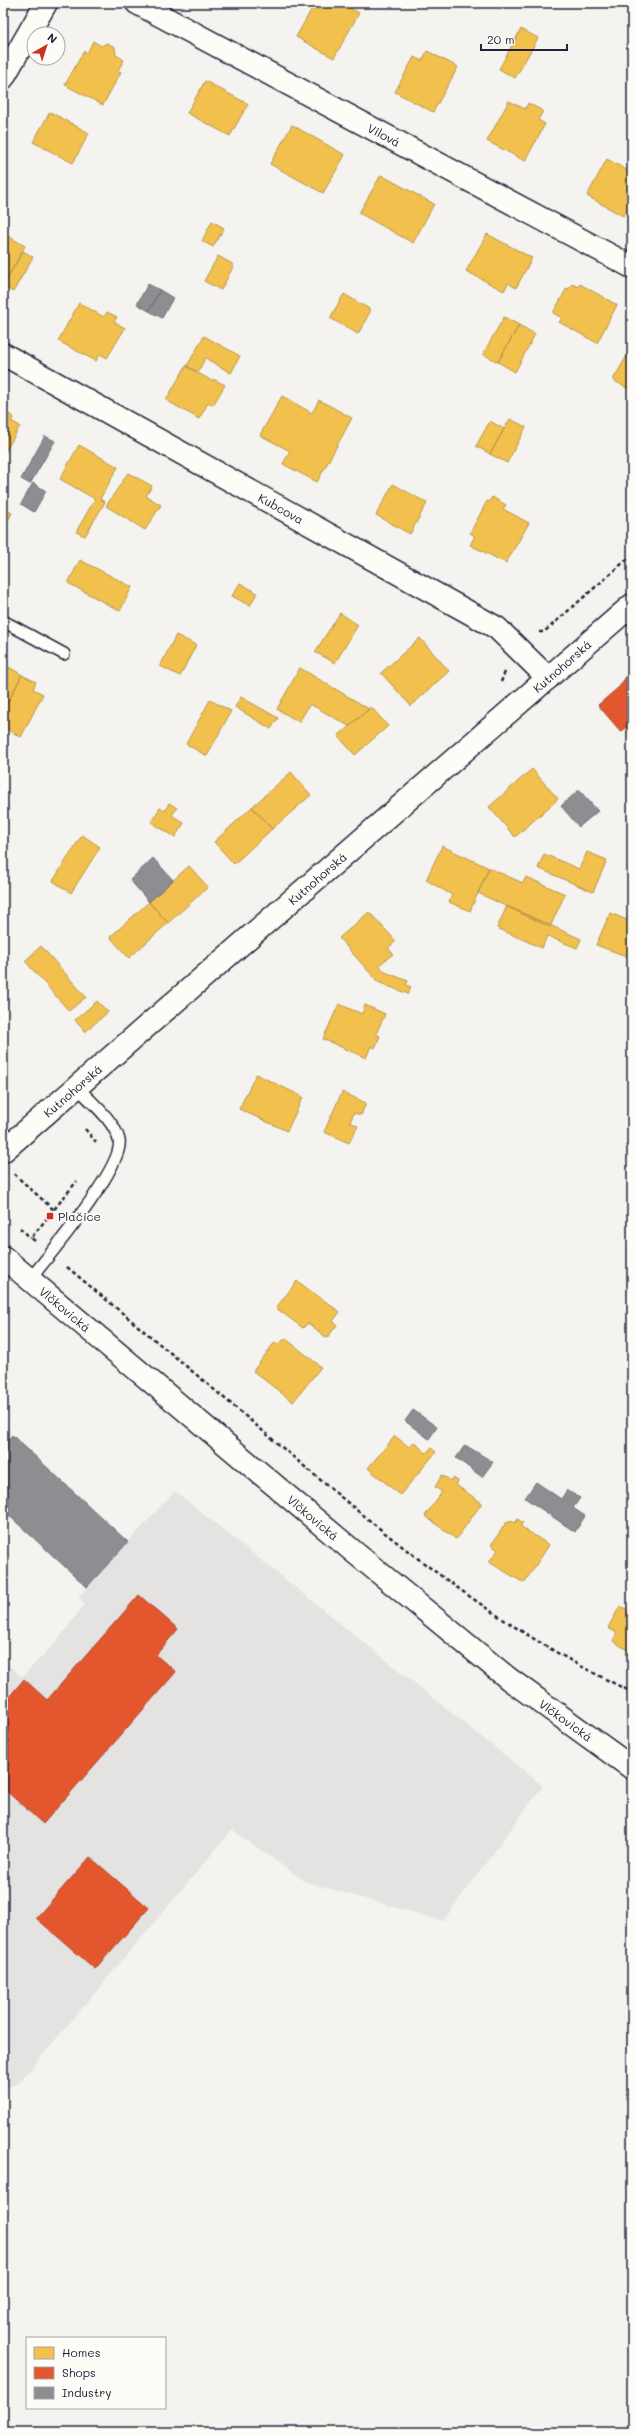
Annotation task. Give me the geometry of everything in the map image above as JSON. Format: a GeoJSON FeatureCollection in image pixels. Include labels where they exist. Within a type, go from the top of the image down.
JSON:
{"type":"FeatureCollection","features":[{"type":"Feature","properties":{"kind":"street"},"geometry":{"type":"LineString","coordinates":[[3,78],[46,3]]}},
{"type":"Feature","properties":{"kind":"street","name":"Vilová"},"geometry":{"type":"LineString","coordinates":[[137,3],[632,267]]}},
{"type":"Feature","properties":{"kind":"street","name":"Kubcova"},"geometry":{"type":"LineString","coordinates":[[3,354],[497,628],[548,678]]}},
{"type":"Feature","properties":{"kind":"street","name":"Kutnohorská"},"geometry":{"type":"LineString","coordinates":[[3,1151],[78,1088],[632,605]]}},
{"type":"Feature","properties":{"kind":"street","name":"Vlčkovická"},"geometry":{"type":"LineString","coordinates":[[3,1257],[354,1552],[503,1674],[632,1768]]}},
{"type":"Feature","properties":{"kind":"lane"},"geometry":{"type":"LineString","coordinates":[[3,621],[64,654]]}},
{"type":"Feature","properties":{"kind":"lane"},"geometry":{"type":"LineString","coordinates":[[30,1279],[50,1254],[108,1173],[118,1154],[119,1141],[114,1128],[78,1088]]}},
{"type":"Feature","properties":{"kind":"path"},"geometry":{"type":"LineString","coordinates":[[498,686],[505,677],[505,666]]}},
{"type":"Feature","properties":{"kind":"path"},"geometry":{"type":"LineString","coordinates":[[85,1129],[97,1143],[97,1149]]}},
{"type":"Feature","properties":{"kind":"path"},"geometry":{"type":"LineString","coordinates":[[32,1238],[78,1180]]}},
{"type":"Feature","properties":{"kind":"path"},"geometry":{"type":"LineString","coordinates":[[22,1182],[54,1210]]}},
{"type":"Feature","properties":{"kind":"path"},"geometry":{"type":"LineString","coordinates":[[20,1228],[394,1542],[456,1588],[545,1646],[632,1692]]}},
{"type":"Feature","properties":{"kind":"shaded area"},"geometry":{"type":"Polygon","coordinates":[[[175,1491],[543,1786],[443,1921],[306,1882],[232,1830],[19,2083],[3,2089],[3,1660],[22,1677],[57,1641],[85,1604],[78,1597],[175,1491]]]}},
{"type":"Feature","properties":{"kind":"building: Homes"},"geometry":{"type":"Polygon","coordinates":[[[315,3],[320,6],[322,3],[341,3],[359,13],[334,58],[296,37],[315,3]]]}},
{"type":"Feature","properties":{"kind":"building: Homes"},"geometry":{"type":"Polygon","coordinates":[[[521,29],[538,38],[515,78],[499,69],[521,29]]]}},
{"type":"Feature","properties":{"kind":"building: Homes"},"geometry":{"type":"Polygon","coordinates":[[[93,41],[101,46],[107,43],[115,47],[116,55],[124,60],[118,70],[121,72],[103,105],[65,85],[84,51],[87,53],[93,41]]]}},
{"type":"Feature","properties":{"kind":"building: Homes"},"geometry":{"type":"Polygon","coordinates":[[[427,51],[458,67],[433,112],[395,92],[414,57],[422,61],[427,51]]]}},
{"type":"Feature","properties":{"kind":"building: Homes"},"geometry":{"type":"Polygon","coordinates":[[[205,81],[248,104],[230,136],[187,113],[205,81]]]}},
{"type":"Feature","properties":{"kind":"building: Homes"},"geometry":{"type":"Polygon","coordinates":[[[509,101],[525,109],[528,103],[543,111],[538,120],[545,124],[525,161],[487,141],[509,101]]]}},
{"type":"Feature","properties":{"kind":"building: Homes"},"geometry":{"type":"Polygon","coordinates":[[[50,112],[89,133],[73,163],[33,142],[50,112]]]}},
{"type":"Feature","properties":{"kind":"building: Homes"},"geometry":{"type":"Polygon","coordinates":[[[292,125],[345,155],[323,193],[270,164],[292,125]]]}},
{"type":"Feature","properties":{"kind":"building: Homes"},"geometry":{"type":"Polygon","coordinates":[[[607,159],[632,173],[632,206],[630,204],[623,216],[587,196],[607,159]]]}},
{"type":"Feature","properties":{"kind":"building: Homes"},"geometry":{"type":"Polygon","coordinates":[[[381,175],[434,204],[413,243],[359,213],[381,175]]]}},
{"type":"Feature","properties":{"kind":"building: Homes"},"geometry":{"type":"Polygon","coordinates":[[[212,221],[224,228],[213,247],[202,241],[212,221]]]}},
{"type":"Feature","properties":{"kind":"building: Homes"},"geometry":{"type":"Polygon","coordinates":[[[3,233],[25,246],[3,286],[3,233]]]}},
{"type":"Feature","properties":{"kind":"building: Homes"},"geometry":{"type":"Polygon","coordinates":[[[487,234],[532,258],[516,288],[508,283],[504,291],[466,271],[487,234]]]}},
{"type":"Feature","properties":{"kind":"building: Homes"},"geometry":{"type":"Polygon","coordinates":[[[23,251],[33,257],[13,292],[3,286],[23,251]]]}},
{"type":"Feature","properties":{"kind":"building: Homes"},"geometry":{"type":"Polygon","coordinates":[[[218,256],[234,265],[221,290],[204,281],[218,256]]]}},
{"type":"Feature","properties":{"kind":"building: Homes"},"geometry":{"type":"Polygon","coordinates":[[[572,284],[578,287],[580,284],[617,305],[597,343],[559,322],[562,318],[553,313],[567,288],[569,289],[572,284]]]}},
{"type":"Feature","properties":{"kind":"building: Homes"},"geometry":{"type":"Polygon","coordinates":[[[344,294],[371,310],[358,334],[330,318],[344,294]]]}},
{"type":"Feature","properties":{"kind":"building: Homes"},"geometry":{"type":"Polygon","coordinates":[[[79,303],[104,317],[107,312],[117,317],[114,322],[125,328],[107,358],[100,354],[96,361],[58,341],[79,303]]]}},
{"type":"Feature","properties":{"kind":"building: Homes"},"geometry":{"type":"Polygon","coordinates":[[[504,317],[519,325],[498,362],[483,354],[504,317]]]}},
{"type":"Feature","properties":{"kind":"building: Homes"},"geometry":{"type":"Polygon","coordinates":[[[519,325],[535,334],[515,372],[498,362],[519,325]]]}},
{"type":"Feature","properties":{"kind":"building: Homes"},"geometry":{"type":"Polygon","coordinates":[[[204,336],[240,356],[231,373],[205,358],[198,372],[187,366],[204,336]]]}},
{"type":"Feature","properties":{"kind":"building: Homes"},"geometry":{"type":"Polygon","coordinates":[[[632,347],[632,391],[613,380],[632,347]]]}},
{"type":"Feature","properties":{"kind":"building: Homes"},"geometry":{"type":"Polygon","coordinates":[[[186,366],[212,381],[213,379],[225,385],[213,405],[208,403],[199,419],[166,400],[186,366]]]}},
{"type":"Feature","properties":{"kind":"building: Homes"},"geometry":{"type":"Polygon","coordinates":[[[282,396],[312,413],[319,400],[352,418],[317,482],[283,464],[290,451],[260,435],[282,396]]]}},
{"type":"Feature","properties":{"kind":"building: Homes"},"geometry":{"type":"Polygon","coordinates":[[[3,411],[14,417],[11,421],[20,426],[3,456],[3,411]]]}},
{"type":"Feature","properties":{"kind":"building: Homes"},"geometry":{"type":"Polygon","coordinates":[[[510,419],[526,427],[507,463],[490,454],[510,419]]]}},
{"type":"Feature","properties":{"kind":"building: Homes"},"geometry":{"type":"Polygon","coordinates":[[[490,421],[504,429],[490,454],[476,446],[490,421]]]}},
{"type":"Feature","properties":{"kind":"building: Homes"},"geometry":{"type":"Polygon","coordinates":[[[79,445],[118,467],[100,499],[105,502],[85,536],[76,532],[95,499],[60,479],[79,445]]]}},
{"type":"Feature","properties":{"kind":"building: Homes"},"geometry":{"type":"Polygon","coordinates":[[[128,473],[152,486],[146,496],[161,505],[145,530],[106,506],[128,473]]]}},
{"type":"Feature","properties":{"kind":"building: Homes"},"geometry":{"type":"Polygon","coordinates":[[[393,484],[427,503],[410,534],[376,515],[393,484]]]}},
{"type":"Feature","properties":{"kind":"building: Homes"},"geometry":{"type":"Polygon","coordinates":[[[492,497],[506,505],[503,509],[529,523],[506,563],[470,545],[475,536],[470,533],[487,501],[489,502],[492,497]]]}},
{"type":"Feature","properties":{"kind":"building: Homes"},"geometry":{"type":"Polygon","coordinates":[[[3,508],[12,513],[3,530],[3,508]]]}},
{"type":"Feature","properties":{"kind":"building: Homes"},"geometry":{"type":"Polygon","coordinates":[[[80,560],[132,587],[120,611],[68,583],[80,560]]]}},
{"type":"Feature","properties":{"kind":"building: Homes"},"geometry":{"type":"Polygon","coordinates":[[[240,583],[257,593],[250,606],[232,596],[240,583]]]}},
{"type":"Feature","properties":{"kind":"building: Homes"},"geometry":{"type":"Polygon","coordinates":[[[340,613],[358,625],[335,663],[315,652],[340,613]]]}},
{"type":"Feature","properties":{"kind":"building: Homes"},"geometry":{"type":"Polygon","coordinates":[[[176,635],[196,645],[180,676],[160,666],[176,635]]]}},
{"type":"Feature","properties":{"kind":"building: Homes"},"geometry":{"type":"Polygon","coordinates":[[[420,638],[449,671],[411,706],[381,673],[420,638]]]}},
{"type":"Feature","properties":{"kind":"building: Homes"},"geometry":{"type":"Polygon","coordinates":[[[9,667],[22,675],[3,711],[3,673],[5,674],[9,667]]]}},
{"type":"Feature","properties":{"kind":"building: Homes"},"geometry":{"type":"Polygon","coordinates":[[[300,668],[369,709],[349,726],[310,704],[299,722],[277,709],[300,668]]]}},
{"type":"Feature","properties":{"kind":"building: Homes"},"geometry":{"type":"Polygon","coordinates":[[[22,675],[36,682],[33,689],[43,694],[21,737],[3,727],[3,711],[22,675]]]}},
{"type":"Feature","properties":{"kind":"building: Homes"},"geometry":{"type":"Polygon","coordinates":[[[241,697],[278,718],[271,729],[235,707],[241,697]]]}},
{"type":"Feature","properties":{"kind":"building: Homes"},"geometry":{"type":"Polygon","coordinates":[[[210,700],[231,711],[207,756],[186,744],[210,700]]]}},
{"type":"Feature","properties":{"kind":"building: Homes"},"geometry":{"type":"Polygon","coordinates":[[[371,707],[388,726],[355,755],[338,736],[371,707]]]}},
{"type":"Feature","properties":{"kind":"building: Homes"},"geometry":{"type":"Polygon","coordinates":[[[532,769],[558,799],[515,837],[489,807],[532,769]]]}},
{"type":"Feature","properties":{"kind":"building: Homes"},"geometry":{"type":"Polygon","coordinates":[[[291,772],[311,795],[272,829],[252,807],[291,772]]]}},
{"type":"Feature","properties":{"kind":"building: Homes"},"geometry":{"type":"Polygon","coordinates":[[[169,803],[177,808],[172,815],[184,823],[175,837],[151,822],[160,808],[165,811],[169,803]]]}},
{"type":"Feature","properties":{"kind":"building: Homes"},"geometry":{"type":"Polygon","coordinates":[[[252,807],[272,829],[234,864],[214,842],[252,807]]]}},
{"type":"Feature","properties":{"kind":"building: Homes"},"geometry":{"type":"Polygon","coordinates":[[[82,835],[100,847],[71,893],[53,881],[82,835]]]}},
{"type":"Feature","properties":{"kind":"building: Homes"},"geometry":{"type":"Polygon","coordinates":[[[442,846],[489,868],[470,911],[449,902],[452,895],[426,880],[442,846]]]}},
{"type":"Feature","properties":{"kind":"building: Homes"},"geometry":{"type":"Polygon","coordinates":[[[587,852],[607,860],[593,892],[538,868],[544,854],[579,869],[587,852]]]}},
{"type":"Feature","properties":{"kind":"building: Homes"},"geometry":{"type":"Polygon","coordinates":[[[189,866],[208,887],[168,923],[149,902],[189,866]]]}},
{"type":"Feature","properties":{"kind":"building: Homes"},"geometry":{"type":"Polygon","coordinates":[[[489,868],[523,883],[526,877],[565,894],[550,927],[478,893],[489,868]]]}},
{"type":"Feature","properties":{"kind":"building: Homes"},"geometry":{"type":"Polygon","coordinates":[[[149,902],[168,923],[129,958],[110,937],[149,902]]]}},
{"type":"Feature","properties":{"kind":"building: Homes"},"geometry":{"type":"Polygon","coordinates":[[[507,906],[581,939],[577,948],[547,936],[542,948],[497,928],[507,906]]]}},
{"type":"Feature","properties":{"kind":"building: Homes"},"geometry":{"type":"Polygon","coordinates":[[[369,912],[396,941],[388,948],[393,954],[379,965],[385,972],[408,981],[406,985],[411,987],[408,994],[378,982],[339,938],[369,912]]]}},
{"type":"Feature","properties":{"kind":"building: Homes"},"geometry":{"type":"Polygon","coordinates":[[[610,913],[632,922],[632,949],[629,957],[596,945],[610,913]]]}},
{"type":"Feature","properties":{"kind":"building: Homes"},"geometry":{"type":"Polygon","coordinates":[[[41,946],[86,997],[69,1011],[25,961],[41,946]]]}},
{"type":"Feature","properties":{"kind":"building: Homes"},"geometry":{"type":"Polygon","coordinates":[[[97,1001],[108,1012],[85,1032],[75,1020],[97,1001]]]}},
{"type":"Feature","properties":{"kind":"building: Homes"},"geometry":{"type":"Polygon","coordinates":[[[339,1004],[362,1014],[365,1005],[385,1014],[376,1034],[380,1036],[375,1048],[371,1046],[366,1058],[323,1039],[339,1004]]]}},
{"type":"Feature","properties":{"kind":"building: Homes"},"geometry":{"type":"Polygon","coordinates":[[[256,1074],[303,1097],[287,1131],[239,1109],[256,1074]]]}},
{"type":"Feature","properties":{"kind":"building: Homes"},"geometry":{"type":"Polygon","coordinates":[[[342,1092],[366,1103],[361,1115],[354,1113],[350,1122],[358,1126],[349,1143],[324,1132],[342,1092]]]}},
{"type":"Feature","properties":{"kind":"building: Homes"},"geometry":{"type":"Polygon","coordinates":[[[297,1281],[340,1312],[333,1321],[337,1325],[327,1338],[308,1323],[303,1328],[276,1308],[297,1281]]]}},
{"type":"Feature","properties":{"kind":"building: Homes"},"geometry":{"type":"Polygon","coordinates":[[[285,1338],[321,1367],[293,1402],[253,1371],[275,1342],[279,1345],[285,1338]]]}},
{"type":"Feature","properties":{"kind":"building: Homes"},"geometry":{"type":"Polygon","coordinates":[[[395,1436],[409,1447],[414,1442],[426,1453],[431,1448],[436,1452],[400,1495],[368,1468],[395,1436]]]}},
{"type":"Feature","properties":{"kind":"building: Homes"},"geometry":{"type":"Polygon","coordinates":[[[442,1475],[451,1481],[453,1478],[458,1481],[456,1485],[482,1503],[456,1539],[425,1516],[442,1492],[435,1487],[442,1475]]]}},
{"type":"Feature","properties":{"kind":"building: Homes"},"geometry":{"type":"Polygon","coordinates":[[[518,1519],[523,1523],[520,1526],[549,1545],[524,1583],[489,1562],[498,1550],[491,1545],[506,1523],[512,1521],[515,1523],[518,1519]]]}},
{"type":"Feature","properties":{"kind":"building: Homes"},"geometry":{"type":"Polygon","coordinates":[[[620,1606],[632,1612],[632,1653],[613,1641],[617,1633],[608,1628],[620,1606]]]}},
{"type":"Feature","properties":{"kind":"building: Shops"},"geometry":{"type":"Polygon","coordinates":[[[632,668],[632,723],[621,732],[598,705],[619,687],[632,668]]]}},
{"type":"Feature","properties":{"kind":"building: Shops"},"geometry":{"type":"Polygon","coordinates":[[[139,1595],[178,1629],[156,1655],[176,1672],[43,1824],[3,1788],[3,1704],[24,1679],[47,1700],[139,1595]]]}},
{"type":"Feature","properties":{"kind":"building: Shops"},"geometry":{"type":"Polygon","coordinates":[[[90,1857],[149,1908],[95,1969],[36,1918],[90,1857]]]}},
{"type":"Feature","properties":{"kind":"building: Industry"},"geometry":{"type":"Polygon","coordinates":[[[148,284],[160,290],[149,311],[137,304],[148,284]]]}},
{"type":"Feature","properties":{"kind":"building: Industry"},"geometry":{"type":"Polygon","coordinates":[[[160,290],[173,298],[162,318],[149,311],[160,290]]]}},
{"type":"Feature","properties":{"kind":"building: Industry"},"geometry":{"type":"Polygon","coordinates":[[[45,436],[55,441],[30,484],[21,479],[45,436]]]}},
{"type":"Feature","properties":{"kind":"building: Industry"},"geometry":{"type":"Polygon","coordinates":[[[33,483],[46,491],[34,512],[21,504],[33,483]]]}},
{"type":"Feature","properties":{"kind":"building: Industry"},"geometry":{"type":"Polygon","coordinates":[[[579,790],[598,811],[579,827],[561,806],[579,790]]]}},
{"type":"Feature","properties":{"kind":"building: Industry"},"geometry":{"type":"Polygon","coordinates":[[[153,858],[173,880],[149,902],[130,880],[153,858]]]}},
{"type":"Feature","properties":{"kind":"building: Industry"},"geometry":{"type":"Polygon","coordinates":[[[413,1410],[437,1427],[429,1439],[405,1421],[413,1410]]]}},
{"type":"Feature","properties":{"kind":"building: Industry"},"geometry":{"type":"Polygon","coordinates":[[[12,1435],[128,1542],[87,1587],[3,1510],[3,1445],[12,1435]]]}},
{"type":"Feature","properties":{"kind":"building: Industry"},"geometry":{"type":"Polygon","coordinates":[[[465,1445],[493,1462],[482,1477],[456,1458],[465,1445]]]}},
{"type":"Feature","properties":{"kind":"building: Industry"},"geometry":{"type":"Polygon","coordinates":[[[536,1482],[561,1499],[567,1490],[580,1498],[573,1508],[585,1516],[575,1532],[525,1498],[536,1482]]]}},
{"type":"Feature","properties":{"kind":"place","name":"Plačice"},"geometry":{"type":"Point","coordinates":[50,1216]}}]}
